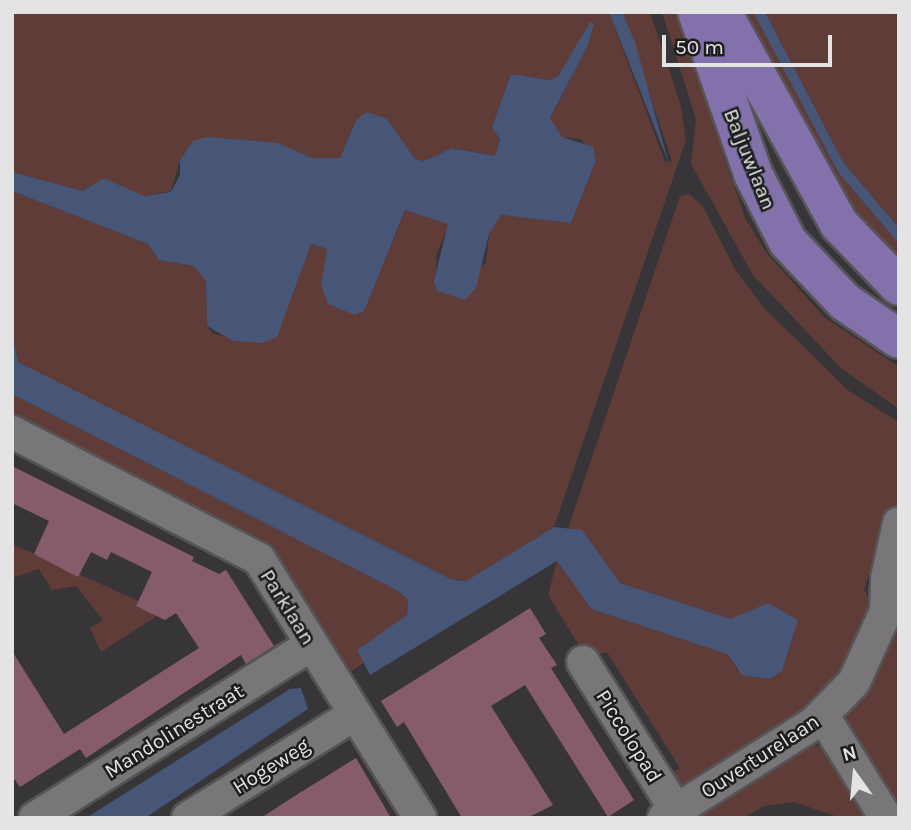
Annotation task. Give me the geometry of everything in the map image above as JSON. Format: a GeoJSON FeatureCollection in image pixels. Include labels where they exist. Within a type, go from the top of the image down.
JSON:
{"type":"FeatureCollection","features":[{"type":"Feature","properties":{"kind":"main road","name":"Baljuwlaan"},"geometry":{"type":"LineString","coordinates":[[697,12],[753,174],[788,242],[845,302],[899,339]]}},
{"type":"Feature","properties":{"kind":"main road","name":"Baljuwlaan"},"geometry":{"type":"LineString","coordinates":[[722,12],[839,224],[899,286]]}},
{"type":"Feature","properties":{"kind":"street","name":"Parklaan"},"geometry":{"type":"LineString","coordinates":[[12,432],[250,552],[312,645],[420,818]]}},
{"type":"Feature","properties":{"kind":"street","name":"Ouverturelaan"},"geometry":{"type":"LineString","coordinates":[[670,814],[823,716],[866,665],[893,603],[887,578],[899,523]]}},
{"type":"Feature","properties":{"kind":"street","name":"Mandolinestraat"},"geometry":{"type":"LineString","coordinates":[[36,818],[312,645]]}},
{"type":"Feature","properties":{"kind":"street","name":"Piccolopad"},"geometry":{"type":"LineString","coordinates":[[583,662],[670,814]]}},
{"type":"Feature","properties":{"kind":"street","name":"Hogeweg"},"geometry":{"type":"LineString","coordinates":[[188,818],[355,714]]}},
{"type":"Feature","properties":{"kind":"street"},"geometry":{"type":"LineString","coordinates":[[823,716],[886,818]]}},
{"type":"Feature","properties":{"kind":"shaded area"},"geometry":{"type":"Polygon","coordinates":[[[12,12],[609,12],[665,162],[672,161],[622,12],[650,12],[681,107],[686,140],[554,527],[466,581],[453,580],[18,362],[12,331],[12,191],[148,244],[160,260],[194,266],[206,281],[207,326],[213,334],[262,343],[277,336],[311,244],[327,249],[326,262],[391,246],[405,210],[445,221],[449,224],[436,256],[437,291],[486,263],[489,234],[501,215],[571,222],[596,160],[581,139],[562,137],[550,119],[588,45],[590,22],[558,76],[549,80],[511,74],[492,127],[500,140],[496,156],[452,148],[424,161],[415,159],[387,119],[356,120],[340,158],[312,158],[278,143],[193,141],[180,160],[171,191],[144,196],[104,178],[83,191],[12,172],[12,12]]]}},
{"type":"Feature","properties":{"kind":"shaded area"},"geometry":{"type":"Polygon","coordinates":[[[662,12],[688,12],[722,151],[745,218],[765,251],[824,317],[899,367],[899,409],[842,369],[753,275],[691,164],[696,119],[662,12]]]}},
{"type":"Feature","properties":{"kind":"shaded area"},"geometry":{"type":"Polygon","coordinates":[[[729,12],[753,12],[838,172],[899,244],[899,268],[869,243],[729,12]]]}},
{"type":"Feature","properties":{"kind":"shaded area"},"geometry":{"type":"Polygon","coordinates":[[[765,12],[892,12],[899,17],[899,228],[843,162],[765,12]]]}},
{"type":"Feature","properties":{"kind":"shaded area"},"geometry":{"type":"Polygon","coordinates":[[[689,194],[702,205],[735,269],[763,307],[849,391],[899,422],[899,504],[888,542],[878,546],[864,589],[871,603],[843,673],[819,702],[679,790],[667,776],[680,768],[607,652],[587,658],[548,595],[557,561],[591,609],[727,654],[738,671],[782,671],[798,620],[749,614],[731,619],[620,583],[567,532],[680,196],[689,194]]]}},
{"type":"Feature","properties":{"kind":"shaded area"},"geometry":{"type":"Polygon","coordinates":[[[12,394],[398,591],[408,600],[407,615],[358,650],[364,663],[344,676],[267,552],[12,423],[12,394]]]}},
{"type":"Feature","properties":{"kind":"shaded area"},"geometry":{"type":"Polygon","coordinates":[[[12,544],[163,612],[101,652],[90,628],[103,620],[76,586],[52,590],[39,569],[12,578],[12,544]]]}},
{"type":"Feature","properties":{"kind":"shaded area"},"geometry":{"type":"Polygon","coordinates":[[[899,628],[899,816],[845,717],[876,677],[899,628]]]}},
{"type":"Feature","properties":{"kind":"shaded area"},"geometry":{"type":"Polygon","coordinates":[[[808,742],[827,750],[871,818],[841,818],[794,802],[764,806],[743,818],[688,818],[808,742]]]}},
{"type":"Feature","properties":{"kind":"water"},"geometry":{"type":"Polygon","coordinates":[[[609,12],[622,12],[635,42],[669,164],[609,12]]]}},
{"type":"Feature","properties":{"kind":"water"},"geometry":{"type":"Polygon","coordinates":[[[753,12],[765,12],[843,162],[899,228],[899,244],[838,172],[753,12]]]}},
{"type":"Feature","properties":{"kind":"water"},"geometry":{"type":"Polygon","coordinates":[[[590,22],[594,24],[588,45],[550,118],[562,137],[593,147],[596,160],[571,223],[501,215],[489,234],[476,288],[465,300],[437,291],[434,281],[448,224],[405,210],[364,311],[355,315],[328,304],[321,285],[327,249],[311,244],[277,337],[262,343],[233,341],[207,326],[206,281],[194,266],[159,260],[148,244],[12,191],[12,172],[83,191],[104,178],[144,196],[171,192],[180,175],[180,160],[193,141],[208,137],[278,143],[312,158],[340,158],[356,120],[367,112],[387,119],[415,159],[424,161],[452,148],[495,156],[500,140],[492,127],[511,74],[549,80],[558,76],[590,22]]]}},
{"type":"Feature","properties":{"kind":"water"},"geometry":{"type":"Polygon","coordinates":[[[12,331],[18,362],[453,580],[466,581],[554,527],[582,530],[620,583],[731,619],[768,603],[798,620],[782,671],[769,679],[742,675],[727,654],[591,609],[557,561],[370,675],[357,650],[407,615],[408,600],[398,591],[12,394],[12,331]]]}},
{"type":"Feature","properties":{"kind":"water"},"geometry":{"type":"Polygon","coordinates":[[[301,688],[308,709],[145,818],[86,818],[290,689],[301,688]]]}},
{"type":"Feature","properties":{"kind":"building"},"geometry":{"type":"Polygon","coordinates":[[[12,466],[194,557],[192,561],[219,574],[226,570],[274,646],[246,664],[241,655],[86,758],[80,749],[20,787],[12,776],[12,651],[64,734],[199,648],[176,613],[165,620],[136,606],[152,572],[111,552],[107,560],[91,552],[78,577],[34,554],[49,521],[12,503],[12,466]]]}},
{"type":"Feature","properties":{"kind":"building"},"geometry":{"type":"Polygon","coordinates":[[[530,608],[546,634],[539,638],[557,665],[551,668],[634,800],[608,817],[525,685],[491,706],[553,805],[527,818],[462,818],[404,722],[397,727],[381,701],[530,608]]]}},
{"type":"Feature","properties":{"kind":"building"},"geometry":{"type":"Polygon","coordinates":[[[356,758],[391,818],[261,818],[293,797],[356,758]]]}}]}
